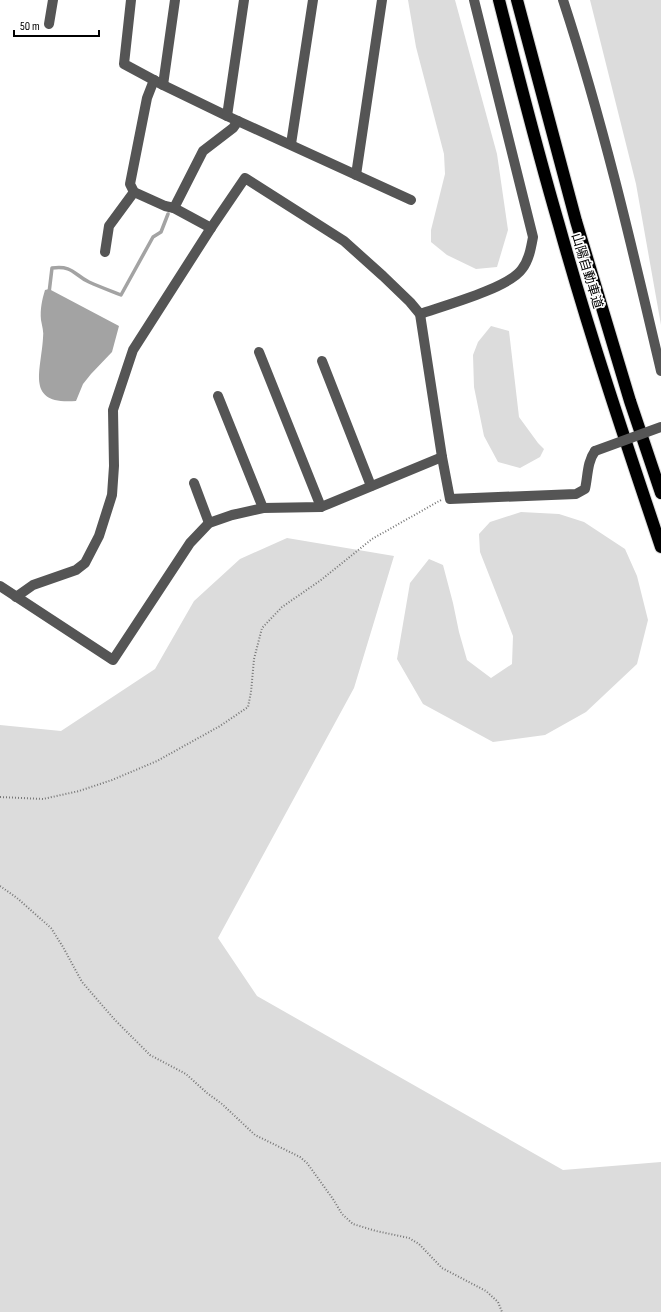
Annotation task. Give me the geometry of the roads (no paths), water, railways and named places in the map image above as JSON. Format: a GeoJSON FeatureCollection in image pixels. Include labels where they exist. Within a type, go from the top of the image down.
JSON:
{"type":"FeatureCollection","features":[{"type":"Feature","properties":{"kind":"highway","name":"山陽自動車道"},"geometry":{"type":"LineString","coordinates":[[499,0],[559,226],[615,408],[661,547]]}},
{"type":"Feature","properties":{"kind":"highway","name":"山陽自動車道"},"geometry":{"type":"LineString","coordinates":[[517,0],[576,221],[630,401],[661,493]]}},
{"type":"Feature","properties":{"kind":"street"},"geometry":{"type":"LineString","coordinates":[[49,24],[53,0]]}},
{"type":"Feature","properties":{"kind":"street"},"geometry":{"type":"LineString","coordinates":[[131,0],[124,64],[227,116],[411,200]]}},
{"type":"Feature","properties":{"kind":"street"},"geometry":{"type":"LineString","coordinates":[[175,0],[159,82],[147,98],[130,184],[134,192],[165,206],[174,208],[211,228]]}},
{"type":"Feature","properties":{"kind":"street"},"geometry":{"type":"LineString","coordinates":[[227,116],[244,0]]}},
{"type":"Feature","properties":{"kind":"street"},"geometry":{"type":"LineString","coordinates":[[291,144],[313,0]]}},
{"type":"Feature","properties":{"kind":"street"},"geometry":{"type":"LineString","coordinates":[[356,175],[382,0]]}},
{"type":"Feature","properties":{"kind":"street"},"geometry":{"type":"LineString","coordinates":[[420,314],[473,296],[507,282],[522,270],[529,256],[533,237],[474,0]]}},
{"type":"Feature","properties":{"kind":"street"},"geometry":{"type":"LineString","coordinates":[[563,0],[575,37],[627,226],[661,371]]}},
{"type":"Feature","properties":{"kind":"street"},"geometry":{"type":"LineString","coordinates":[[174,208],[203,151],[233,128],[238,121]]}},
{"type":"Feature","properties":{"kind":"street"},"geometry":{"type":"LineString","coordinates":[[16,598],[32,585],[76,570],[86,563],[99,536],[112,495],[114,466],[113,410],[133,350],[211,228],[245,178],[344,241],[389,281],[420,314],[450,499],[576,494],[585,489],[588,478],[590,458],[595,451],[661,427]]}},
{"type":"Feature","properties":{"kind":"street"},"geometry":{"type":"LineString","coordinates":[[105,252],[109,226],[134,192]]}},
{"type":"Feature","properties":{"kind":"street"},"geometry":{"type":"LineString","coordinates":[[259,352],[321,507]]}},
{"type":"Feature","properties":{"kind":"street"},"geometry":{"type":"LineString","coordinates":[[322,361],[371,486]]}},
{"type":"Feature","properties":{"kind":"street"},"geometry":{"type":"LineString","coordinates":[[218,396],[263,508]]}},
{"type":"Feature","properties":{"kind":"street"},"geometry":{"type":"LineString","coordinates":[[0,586],[16,598],[113,660],[190,543],[209,523],[232,515],[263,508],[321,507],[442,457]]}},
{"type":"Feature","properties":{"kind":"street"},"geometry":{"type":"LineString","coordinates":[[194,483],[209,523]]}},
{"type":"Feature","properties":{"kind":"waterway"},"geometry":{"type":"LineString","coordinates":[[49,293],[52,268],[59,267],[69,269],[89,282],[121,295],[153,237],[161,232],[168,214]]}}]}
